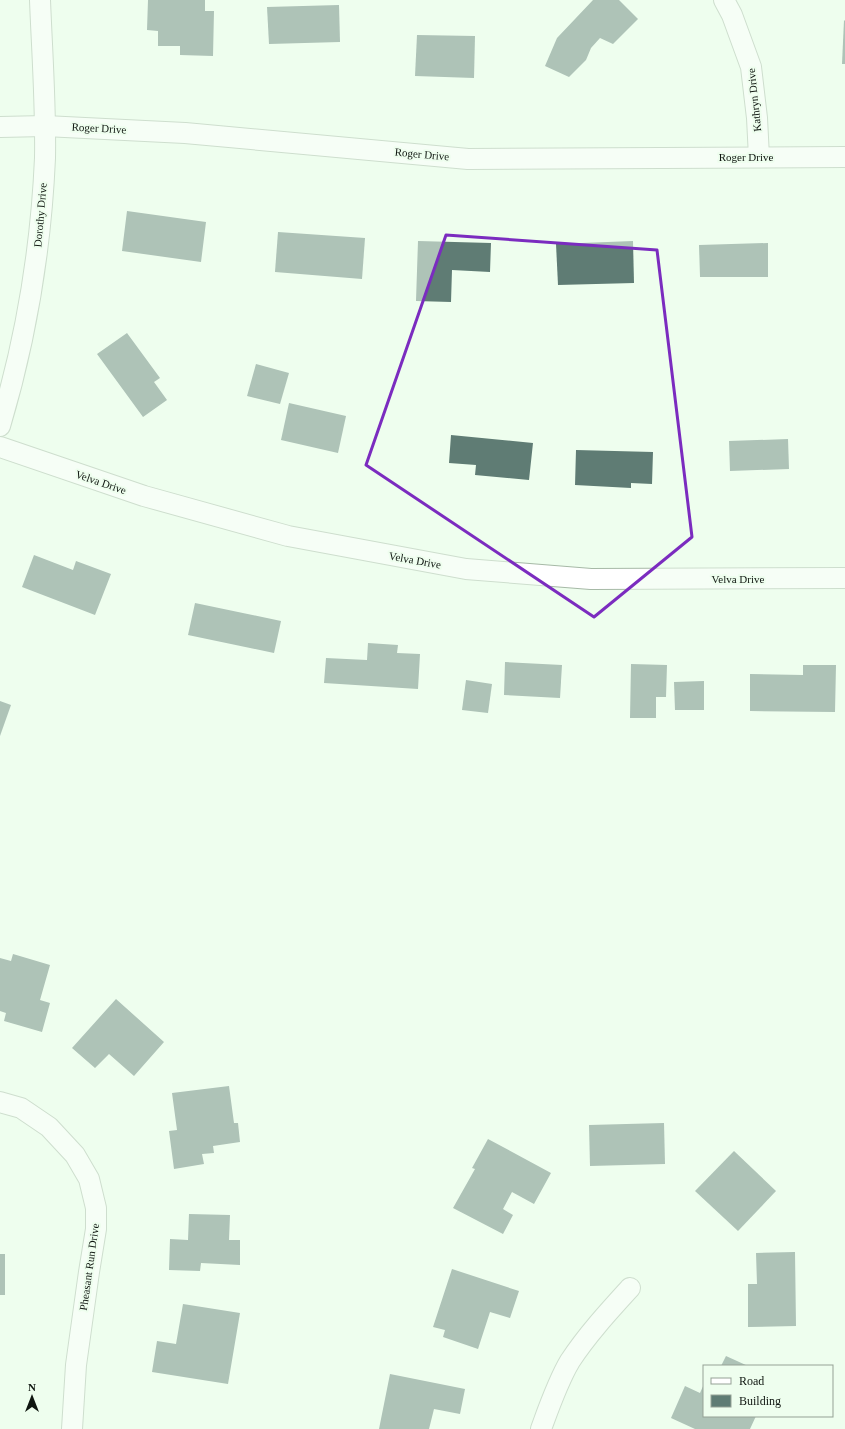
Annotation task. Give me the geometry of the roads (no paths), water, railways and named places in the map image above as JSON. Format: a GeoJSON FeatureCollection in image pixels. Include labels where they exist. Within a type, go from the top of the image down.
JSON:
{"type":"FeatureCollection","features":[{"type":"Feature","properties":{"kind":"street","name":"Dorothy Drive"},"geometry":{"type":"LineString","coordinates":[[0,426],[11,389],[26,321],[40,235],[45,158],[45,126],[40,0]]}},
{"type":"Feature","properties":{"kind":"street","name":"Kathryn Drive"},"geometry":{"type":"LineString","coordinates":[[724,0],[732,15],[751,67],[757,118],[759,157]]}},
{"type":"Feature","properties":{"kind":"street","name":"Roger Drive"},"geometry":{"type":"LineString","coordinates":[[0,128],[45,126],[185,133],[468,159],[845,157]]}},
{"type":"Feature","properties":{"kind":"street","name":"Velva Drive"},"geometry":{"type":"LineString","coordinates":[[0,447],[144,496],[288,536],[466,569],[591,579],[845,578]]}},
{"type":"Feature","properties":{"kind":"street","name":"Pheasant Run Drive"},"geometry":{"type":"LineString","coordinates":[[0,1102],[21,1108],[49,1127],[75,1155],[88,1179],[96,1208],[96,1229],[88,1272],[76,1365],[72,1429]]}},
{"type":"Feature","properties":{"kind":"street"},"geometry":{"type":"LineString","coordinates":[[541,1429],[550,1403],[570,1362],[595,1327],[630,1288]]}}]}
